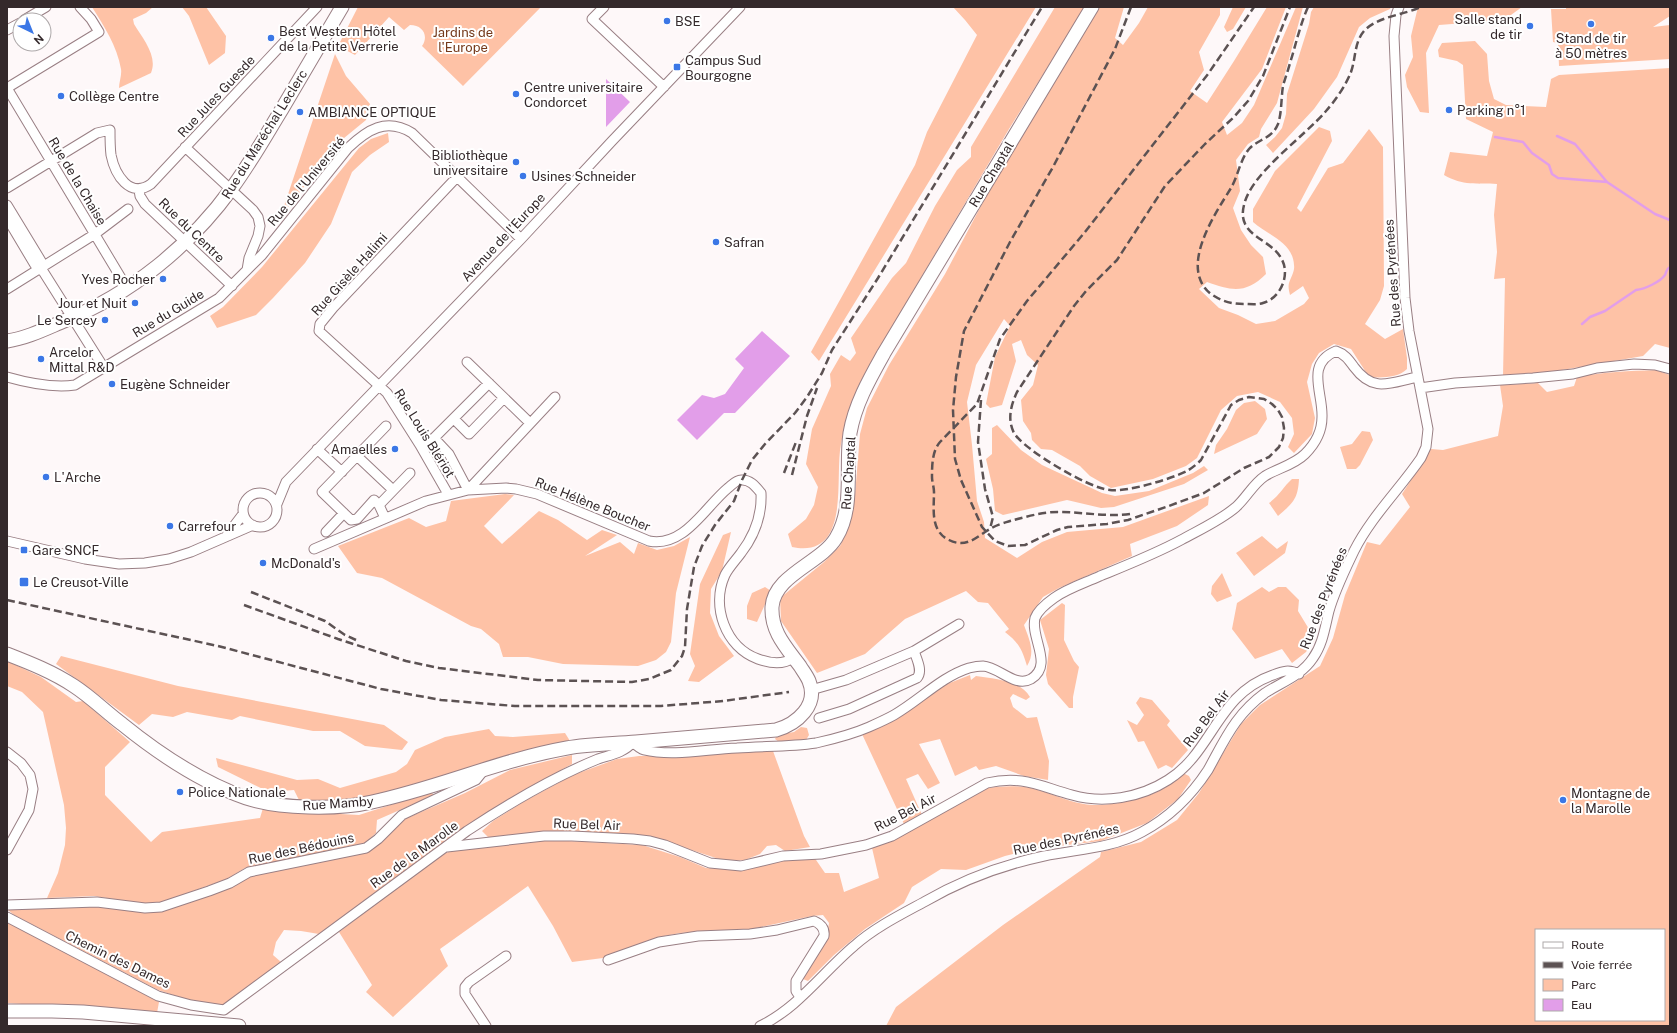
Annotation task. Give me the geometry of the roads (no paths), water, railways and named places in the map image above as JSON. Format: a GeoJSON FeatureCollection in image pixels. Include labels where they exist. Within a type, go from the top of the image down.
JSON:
{"type":"FeatureCollection","features":[{"type":"Feature","properties":{"kind":"street"},"geometry":{"type":"LineString","coordinates":[[7,88],[99,32],[80,7]]}},
{"type":"Feature","properties":{"kind":"street","name":"Rue Jules Guesde"},"geometry":{"type":"LineString","coordinates":[[139,190],[151,184],[317,7]]}},
{"type":"Feature","properties":{"kind":"street","name":"Rue du Maréchal Leclerc"},"geometry":{"type":"LineString","coordinates":[[7,341],[32,335],[73,318],[100,304],[127,288],[185,242],[216,209],[261,145],[342,7]]}},
{"type":"Feature","properties":{"kind":"street"},"geometry":{"type":"LineString","coordinates":[[604,7],[592,19],[664,87]]}},
{"type":"Feature","properties":{"kind":"street","name":"Avenue de l'Europe"},"geometry":{"type":"LineString","coordinates":[[277,504],[284,485],[317,449],[521,239],[740,7]]}},
{"type":"Feature","properties":{"kind":"street","name":"Rue Chaptal"},"geometry":{"type":"LineString","coordinates":[[811,690],[809,680],[778,636],[774,626],[772,605],[775,595],[789,579],[828,548],[842,527],[847,501],[850,432],[860,398],[884,353],[1092,7]]}},
{"type":"Feature","properties":{"kind":"street","name":"Rue des Pyrénées"},"geometry":{"type":"LineString","coordinates":[[760,1026],[775,1018],[800,997],[865,936],[948,889],[984,873],[1008,865],[1045,856],[1086,850],[1123,841],[1139,834],[1164,819],[1188,797],[1208,769],[1238,720],[1253,703],[1264,694],[1299,674],[1309,664],[1319,650],[1337,590],[1361,539],[1376,516],[1421,458],[1426,447],[1428,429],[1409,331],[1405,298],[1394,36],[1396,15],[1399,7]]}},
{"type":"Feature","properties":{"kind":"street","name":"Rue de la Chaise"},"geometry":{"type":"LineString","coordinates":[[7,88],[127,288]]}},
{"type":"Feature","properties":{"kind":"street","name":"Rue de l'Université"},"geometry":{"type":"LineString","coordinates":[[246,272],[266,250],[348,148],[360,137],[374,129],[387,126],[405,129],[412,133],[521,239]]}},
{"type":"Feature","properties":{"kind":"street"},"geometry":{"type":"LineString","coordinates":[[7,188],[97,132],[110,130],[111,156],[115,167],[126,184],[133,189],[139,190],[135,200]]}},
{"type":"Feature","properties":{"kind":"street"},"geometry":{"type":"LineString","coordinates":[[185,148],[253,210],[260,221],[258,236],[249,258],[246,272]]}},
{"type":"Feature","properties":{"kind":"street","name":"Rue Gisèle Halimi"},"geometry":{"type":"LineString","coordinates":[[379,386],[319,331],[320,324],[333,308],[457,177]]}},
{"type":"Feature","properties":{"kind":"street","name":"Rue du Centre"},"geometry":{"type":"LineString","coordinates":[[139,190],[140,196],[145,204],[232,286]]}},
{"type":"Feature","properties":{"kind":"street"},"geometry":{"type":"LineString","coordinates":[[7,205],[41,261],[41,268]]}},
{"type":"Feature","properties":{"kind":"street"},"geometry":{"type":"LineString","coordinates":[[7,289],[95,234],[128,209]]}},
{"type":"Feature","properties":{"kind":"street"},"geometry":{"type":"LineString","coordinates":[[7,218],[35,265],[41,268],[104,368]]}},
{"type":"Feature","properties":{"kind":"street","name":"Rue du Guide"},"geometry":{"type":"LineString","coordinates":[[7,377],[44,384],[66,386],[82,382],[208,306],[246,272]]}},
{"type":"Feature","properties":{"kind":"street"},"geometry":{"type":"LineString","coordinates":[[633,742],[642,750],[669,752],[799,745],[838,737],[868,728],[895,714],[941,682],[969,668],[983,666],[1016,680],[1029,680],[1037,674],[1041,662],[1041,655],[1035,629],[1035,620],[1038,612],[1045,605],[1068,590],[1179,541],[1221,518],[1240,503],[1265,476],[1306,454],[1313,445],[1321,428],[1322,406],[1318,375],[1319,365],[1329,354],[1336,351],[1346,356],[1360,376],[1373,384],[1382,384],[1418,377]]}},
{"type":"Feature","properties":{"kind":"street"},"geometry":{"type":"LineString","coordinates":[[467,362],[530,423]]}},
{"type":"Feature","properties":{"kind":"street"},"geometry":{"type":"LineString","coordinates":[[1420,388],[1455,383],[1573,374],[1597,368],[1634,364],[1656,365],[1670,369]]}},
{"type":"Feature","properties":{"kind":"street"},"geometry":{"type":"LineString","coordinates":[[420,445],[434,438],[488,383]]}},
{"type":"Feature","properties":{"kind":"street","name":"Rue Louis Blériot"},"geometry":{"type":"LineString","coordinates":[[379,386],[387,393],[420,445],[448,494]]}},
{"type":"Feature","properties":{"kind":"street"},"geometry":{"type":"LineString","coordinates":[[434,438],[449,454],[468,490],[555,397]]}},
{"type":"Feature","properties":{"kind":"street"},"geometry":{"type":"LineString","coordinates":[[454,419],[469,434],[504,398]]}},
{"type":"Feature","properties":{"kind":"street"},"geometry":{"type":"LineString","coordinates":[[385,518],[379,505],[374,500],[357,519],[351,520],[322,492],[386,426]]}},
{"type":"Feature","properties":{"kind":"street"},"geometry":{"type":"LineString","coordinates":[[317,449],[342,472]]}},
{"type":"Feature","properties":{"kind":"street"},"geometry":{"type":"LineString","coordinates":[[357,456],[393,490]]}},
{"type":"Feature","properties":{"kind":"street"},"geometry":{"type":"LineString","coordinates":[[379,505],[410,472]]}},
{"type":"Feature","properties":{"kind":"street","name":"Rue Hélène Boucher"},"geometry":{"type":"LineString","coordinates":[[314,549],[426,501],[448,494],[468,490],[506,488],[516,488],[537,494],[649,541],[665,541],[685,531],[724,491],[736,482],[742,480],[751,482],[761,493],[759,516],[749,541],[726,574],[721,587],[721,613],[725,629],[739,648],[749,655],[759,660],[775,663],[793,658]]}},
{"type":"Feature","properties":{"kind":"street","name":"Avenue de l'Europe"},"geometry":{"type":"LineString","coordinates":[[265,493],[284,485]]}},
{"type":"Feature","properties":{"kind":"street"},"geometry":{"type":"LineString","coordinates":[[7,541],[119,564],[145,563],[169,559],[191,552],[226,536],[253,526],[263,527],[272,522],[278,513],[277,504],[272,497],[265,493],[256,493],[248,498],[243,507],[244,514],[249,523],[253,526]]}},
{"type":"Feature","properties":{"kind":"street"},"geometry":{"type":"LineString","coordinates":[[326,532],[344,513]]}},
{"type":"Feature","properties":{"kind":"street"},"geometry":{"type":"LineString","coordinates":[[226,536],[244,514]]}},
{"type":"Feature","properties":{"kind":"street"},"geometry":{"type":"LineString","coordinates":[[633,742],[776,730],[786,727],[796,721],[806,710],[811,697],[811,690],[846,680],[914,651],[959,624]]}},
{"type":"Feature","properties":{"kind":"street"},"geometry":{"type":"LineString","coordinates":[[819,718],[849,710],[916,678],[920,675],[920,671],[914,651]]}},
{"type":"Feature","properties":{"kind":"street","name":"Rue Mamby"},"geometry":{"type":"LineString","coordinates":[[7,654],[59,676],[75,686],[133,733],[172,760],[211,783],[249,799],[288,807],[333,807],[371,803],[485,769],[563,749],[591,744],[633,742]]}},
{"type":"Feature","properties":{"kind":"street","name":"Rue Bel Air"},"geometry":{"type":"LineString","coordinates":[[446,847],[544,836],[633,839],[665,845],[710,863],[741,866],[782,856],[821,854],[866,845],[892,836],[987,783],[1002,780],[1017,780],[1038,784],[1090,799],[1109,799],[1129,796],[1151,789],[1169,780],[1187,765],[1201,748],[1229,706],[1247,688],[1266,677],[1288,670],[1299,674]]}},
{"type":"Feature","properties":{"kind":"street","name":"Rue de la Marolle"},"geometry":{"type":"LineString","coordinates":[[224,1010],[446,847],[509,805],[559,777],[629,748],[633,742]]}},
{"type":"Feature","properties":{"kind":"street"},"geometry":{"type":"LineString","coordinates":[[7,752],[21,763],[30,775],[32,789],[29,810],[7,850]]}},
{"type":"Feature","properties":{"kind":"street","name":"Rue des Bédouins"},"geometry":{"type":"LineString","coordinates":[[7,905],[97,902],[145,908],[161,907],[230,883],[249,872],[366,848],[378,839],[402,815],[476,780],[485,769]]}},
{"type":"Feature","properties":{"kind":"street","name":"Chemin des Dames"},"geometry":{"type":"LineString","coordinates":[[7,917],[158,996],[191,1005],[224,1010]]}},
{"type":"Feature","properties":{"kind":"street"},"geometry":{"type":"LineString","coordinates":[[608,960],[659,942],[698,936],[750,934],[777,930],[814,921],[823,929],[824,936],[796,980],[796,991],[800,997]]}},
{"type":"Feature","properties":{"kind":"street"},"geometry":{"type":"LineString","coordinates":[[486,1026],[465,994],[465,987],[469,982],[506,956]]}},
{"type":"Feature","properties":{"kind":"street"},"geometry":{"type":"LineString","coordinates":[[7,1011],[44,1010],[83,1012],[232,1026]]}},
{"type":"Feature","properties":{"kind":"water"},"geometry":{"type":"Polygon","coordinates":[[[606,79],[630,102],[606,127],[606,79]]]}},
{"type":"Feature","properties":{"kind":"water"},"geometry":{"type":"Polygon","coordinates":[[[762,331],[790,356],[735,413],[724,413],[697,440],[677,420],[702,395],[714,398],[725,394],[744,368],[735,359],[762,331]]]}},
{"type":"Feature","properties":{"kind":"waterway"},"geometry":{"type":"LineString","coordinates":[[1557,136],[1575,144],[1607,182],[1655,214],[1670,220]]}},
{"type":"Feature","properties":{"kind":"waterway"},"geometry":{"type":"LineString","coordinates":[[1495,137],[1523,142],[1532,153],[1549,165],[1552,174],[1558,178],[1607,182]]}},
{"type":"Feature","properties":{"kind":"waterway"},"geometry":{"type":"LineString","coordinates":[[1582,324],[1590,317],[1605,311],[1636,290],[1656,283],[1663,278],[1667,269],[1670,267]]}},
{"type":"Feature","properties":{"kind":"railway"},"geometry":{"type":"LineString","coordinates":[[244,605],[338,639],[406,661],[439,668],[538,680],[632,682],[649,679],[671,670],[682,656],[685,647],[687,609],[694,567],[702,546],[715,525],[734,501],[752,460],[765,444],[795,413],[807,397],[822,373],[832,350],[878,278],[1042,7]]}},
{"type":"Feature","properties":{"kind":"railway"},"geometry":{"type":"LineString","coordinates":[[1131,7],[1115,49],[1053,167],[1010,242],[964,331],[956,377],[953,410],[955,459],[961,480],[982,527],[995,541],[1008,546],[1025,545],[1057,530],[1068,527],[1107,524],[1128,520],[1166,507],[1204,493],[1244,468],[1269,457],[1279,447],[1283,438],[1284,428],[1282,417],[1278,410],[1264,399],[1249,397],[1239,400],[1231,405],[1201,460],[1189,470],[1171,478],[1149,484],[1127,489],[1110,490],[1101,488],[1073,476],[1058,468],[1030,449],[1014,433],[1010,417],[1017,392],[1074,306],[1086,291],[1117,260],[1165,186],[1248,101],[1263,76],[1290,7]]}},
{"type":"Feature","properties":{"kind":"railway"},"geometry":{"type":"LineString","coordinates":[[1130,514],[1112,515],[1052,512],[1028,516],[997,525],[976,538],[961,543],[955,542],[943,536],[934,519],[934,490],[932,477],[932,463],[934,454],[940,442],[977,404],[1000,339],[1027,301],[1085,232],[1208,74],[1254,7]]}},
{"type":"Feature","properties":{"kind":"railway"},"geometry":{"type":"LineString","coordinates":[[1308,7],[1300,28],[1283,86],[1278,124],[1269,136],[1253,146],[1246,153],[1231,188],[1216,212],[1203,241],[1199,256],[1198,270],[1202,283],[1211,294],[1226,302],[1239,304],[1263,303],[1275,296],[1279,291],[1284,278],[1284,264],[1276,251],[1255,236],[1245,224],[1243,215],[1244,205],[1257,180],[1267,168],[1316,121],[1337,98],[1351,72],[1358,40],[1364,31],[1376,22],[1421,7]]}},
{"type":"Feature","properties":{"kind":"railway"},"geometry":{"type":"LineString","coordinates":[[792,475],[807,416],[817,388]]}},
{"type":"Feature","properties":{"kind":"railway"},"geometry":{"type":"LineString","coordinates":[[981,400],[978,442],[985,489],[993,517],[990,529]]}},
{"type":"Feature","properties":{"kind":"railway"},"geometry":{"type":"LineString","coordinates":[[784,473],[796,442]]}},
{"type":"Feature","properties":{"kind":"railway"},"geometry":{"type":"LineString","coordinates":[[251,592],[325,621],[345,635],[356,640]]}},
{"type":"Feature","properties":{"kind":"railway"},"geometry":{"type":"LineString","coordinates":[[7,600],[218,646],[381,689],[441,700],[515,706],[661,706],[723,701],[789,692]]}},
{"type":"Feature","properties":{"kind":"place","name":"BSE"},"geometry":{"type":"Point","coordinates":[667,21]}},
{"type":"Feature","properties":{"kind":"place","name":"Stand de tir à 50 mètres"},"geometry":{"type":"Point","coordinates":[1591,24]}},
{"type":"Feature","properties":{"kind":"place","name":"Salle stand de tir"},"geometry":{"type":"Point","coordinates":[1530,26]}},
{"type":"Feature","properties":{"kind":"place","name":"Best Western Hôtel de la Petite Verrerie"},"geometry":{"type":"Point","coordinates":[271,38]}},
{"type":"Feature","properties":{"kind":"place","name":"Campus Sud Bourgogne"},"geometry":{"type":"Point","coordinates":[677,67]}},
{"type":"Feature","properties":{"kind":"place","name":"Centre universitaire Condorcet"},"geometry":{"type":"Point","coordinates":[516,94]}},
{"type":"Feature","properties":{"kind":"place","name":"Collège Centre"},"geometry":{"type":"Point","coordinates":[61,96]}},
{"type":"Feature","properties":{"kind":"place","name":"Parking n°1"},"geometry":{"type":"Point","coordinates":[1449,110]}},
{"type":"Feature","properties":{"kind":"place","name":"AMBIANCE OPTIQUE"},"geometry":{"type":"Point","coordinates":[300,112]}},
{"type":"Feature","properties":{"kind":"place","name":"Bibliothèque universitaire"},"geometry":{"type":"Point","coordinates":[516,162]}},
{"type":"Feature","properties":{"kind":"place","name":"Usines Schneider"},"geometry":{"type":"Point","coordinates":[523,176]}},
{"type":"Feature","properties":{"kind":"place","name":"Safran"},"geometry":{"type":"Point","coordinates":[716,242]}},
{"type":"Feature","properties":{"kind":"place","name":"Yves Rocher"},"geometry":{"type":"Point","coordinates":[163,279]}},
{"type":"Feature","properties":{"kind":"place","name":"Jour et Nuit"},"geometry":{"type":"Point","coordinates":[135,303]}},
{"type":"Feature","properties":{"kind":"place","name":"Le Sercey"},"geometry":{"type":"Point","coordinates":[105,320]}},
{"type":"Feature","properties":{"kind":"place","name":"Arcelor Mittal R&D"},"geometry":{"type":"Point","coordinates":[41,359]}},
{"type":"Feature","properties":{"kind":"place","name":"Eugène Schneider"},"geometry":{"type":"Point","coordinates":[112,384]}},
{"type":"Feature","properties":{"kind":"place","name":"Amaelles"},"geometry":{"type":"Point","coordinates":[395,449]}},
{"type":"Feature","properties":{"kind":"place","name":"L'Arche"},"geometry":{"type":"Point","coordinates":[46,477]}},
{"type":"Feature","properties":{"kind":"place","name":"Carrefour"},"geometry":{"type":"Point","coordinates":[170,526]}},
{"type":"Feature","properties":{"kind":"place","name":"Gare SNCF"},"geometry":{"type":"Point","coordinates":[24,550]}},
{"type":"Feature","properties":{"kind":"place","name":"McDonald's"},"geometry":{"type":"Point","coordinates":[263,563]}},
{"type":"Feature","properties":{"kind":"place","name":"Le Creusot-Ville"},"geometry":{"type":"Point","coordinates":[24,582]}},
{"type":"Feature","properties":{"kind":"place","name":"Police Nationale"},"geometry":{"type":"Point","coordinates":[180,792]}},
{"type":"Feature","properties":{"kind":"place","name":"Montagne de la Marolle"},"geometry":{"type":"Point","coordinates":[1563,800]}},
{"type":"Feature","properties":{"kind":"park label","name":"Jardins de l'Europe"},"geometry":{"type":"Point","coordinates":[463,40]}}]}
